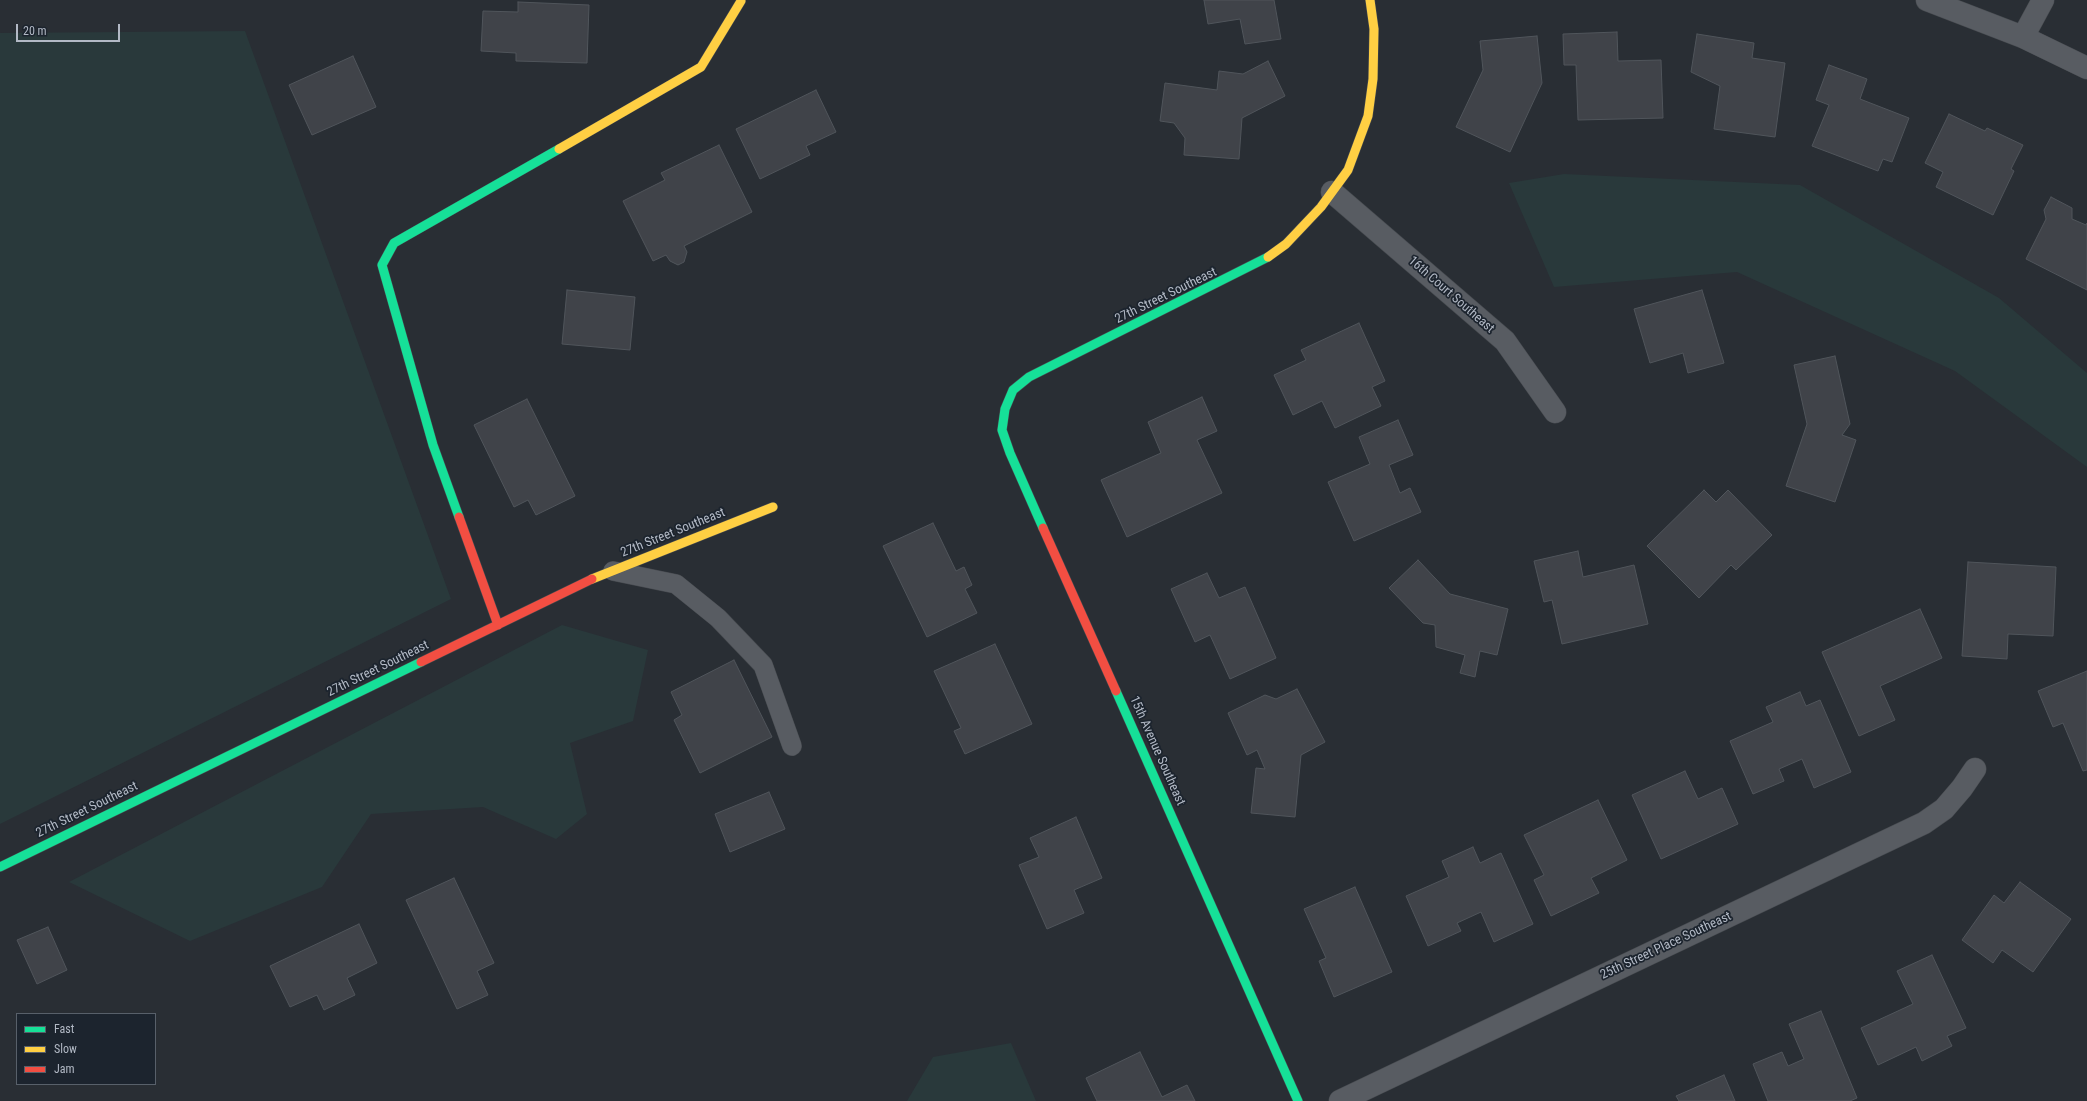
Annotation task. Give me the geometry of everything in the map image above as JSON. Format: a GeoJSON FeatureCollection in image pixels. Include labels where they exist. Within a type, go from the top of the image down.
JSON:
{"type":"FeatureCollection","features":[{"type":"Feature","properties":{"kind":"street","name":"27th Street Southeast"},"geometry":{"type":"LineString","coordinates":[[1005,409],[1013,390],[1029,377],[1262,261],[1286,244],[1321,208],[1348,170],[1368,116],[1373,79],[1374,29],[1370,0]]}},
{"type":"Feature","properties":{"kind":"street"},"geometry":{"type":"LineString","coordinates":[[1927,0],[2023,37],[2087,68]]}},
{"type":"Feature","properties":{"kind":"street"},"geometry":{"type":"LineString","coordinates":[[2023,37],[2044,0]]}},
{"type":"Feature","properties":{"kind":"street"},"geometry":{"type":"LineString","coordinates":[[498,625],[433,446],[382,265],[394,243],[701,67],[741,1]]}},
{"type":"Feature","properties":{"kind":"street","name":"16th Court Southeast"},"geometry":{"type":"LineString","coordinates":[[1332,192],[1505,342],[1555,412]]}},
{"type":"Feature","properties":{"kind":"street","name":"15th Avenue Southeast"},"geometry":{"type":"LineString","coordinates":[[1005,409],[1002,430],[1010,453],[1298,1101]]}},
{"type":"Feature","properties":{"kind":"street","name":"27th Street Southeast"},"geometry":{"type":"LineString","coordinates":[[0,867],[583,583],[773,507]]}},
{"type":"Feature","properties":{"kind":"street","name":"25th Street Place Southeast"},"geometry":{"type":"LineString","coordinates":[[1340,1101],[1924,823],[1944,809],[1962,788],[1975,769]]}},
{"type":"Feature","properties":{"kind":"lane"},"geometry":{"type":"LineString","coordinates":[[613,571],[676,584],[718,618],[763,665],[792,746]]}},
{"type":"Feature","properties":{"kind":"shaded area"},"geometry":{"type":"Polygon","coordinates":[[[245,31],[451,599],[0,824],[0,33],[245,31]]]}},
{"type":"Feature","properties":{"kind":"shaded area"},"geometry":{"type":"Polygon","coordinates":[[[1564,174],[1800,185],[1999,298],[2087,373],[2087,467],[1955,371],[1737,272],[1554,287],[1509,183],[1564,174]]]}},
{"type":"Feature","properties":{"kind":"shaded area"},"geometry":{"type":"Polygon","coordinates":[[[562,625],[648,650],[633,721],[570,743],[587,814],[556,839],[483,807],[371,814],[322,887],[190,941],[69,882],[562,625]]]}},
{"type":"Feature","properties":{"kind":"shaded area"},"geometry":{"type":"Polygon","coordinates":[[[1011,1043],[1036,1101],[907,1101],[933,1057],[1011,1043]]]}},
{"type":"Feature","properties":{"kind":"building"},"geometry":{"type":"Polygon","coordinates":[[[1204,0],[1274,0],[1281,39],[1245,44],[1240,19],[1208,24],[1204,0]]]}},
{"type":"Feature","properties":{"kind":"building"},"geometry":{"type":"Polygon","coordinates":[[[518,2],[589,5],[587,63],[516,61],[516,53],[481,51],[483,11],[518,12],[518,2]]]}},
{"type":"Feature","properties":{"kind":"building"},"geometry":{"type":"Polygon","coordinates":[[[1617,32],[1618,61],[1661,60],[1663,118],[1578,120],[1576,65],[1564,65],[1563,34],[1617,32]]]}},
{"type":"Feature","properties":{"kind":"building"},"geometry":{"type":"Polygon","coordinates":[[[1697,34],[1754,43],[1752,58],[1785,63],[1775,137],[1714,129],[1720,86],[1691,72],[1697,34]]]}},
{"type":"Feature","properties":{"kind":"building"},"geometry":{"type":"Polygon","coordinates":[[[1537,36],[1542,83],[1510,152],[1456,127],[1483,70],[1480,41],[1537,36]]]}},
{"type":"Feature","properties":{"kind":"building"},"geometry":{"type":"Polygon","coordinates":[[[353,56],[376,107],[312,135],[289,85],[353,56]]]}},
{"type":"Feature","properties":{"kind":"building"},"geometry":{"type":"Polygon","coordinates":[[[1268,61],[1285,96],[1242,118],[1239,159],[1184,155],[1185,138],[1174,123],[1160,121],[1165,83],[1217,90],[1219,71],[1243,74],[1268,61]]]}},
{"type":"Feature","properties":{"kind":"building"},"geometry":{"type":"Polygon","coordinates":[[[1829,65],[1867,79],[1860,99],[1909,118],[1892,162],[1883,159],[1878,171],[1812,146],[1829,105],[1816,100],[1829,65]]]}},
{"type":"Feature","properties":{"kind":"building"},"geometry":{"type":"Polygon","coordinates":[[[816,90],[836,132],[806,146],[810,155],[760,179],[736,129],[816,90]]]}},
{"type":"Feature","properties":{"kind":"building"},"geometry":{"type":"Polygon","coordinates":[[[1949,114],[1985,131],[1987,128],[2023,145],[2011,169],[2014,171],[1993,215],[1936,187],[1943,172],[1925,163],[1949,114]]]}},
{"type":"Feature","properties":{"kind":"building"},"geometry":{"type":"Polygon","coordinates":[[[719,145],[752,212],[684,246],[687,252],[684,262],[678,265],[670,261],[666,255],[653,261],[623,201],[665,180],[661,173],[719,145]]]}},
{"type":"Feature","properties":{"kind":"building"},"geometry":{"type":"Polygon","coordinates":[[[2051,197],[2072,208],[2072,219],[2086,225],[2087,223],[2087,290],[2026,259],[2046,219],[2044,210],[2051,197]]]}},
{"type":"Feature","properties":{"kind":"building"},"geometry":{"type":"Polygon","coordinates":[[[567,290],[635,297],[630,350],[562,344],[567,290]]]}},
{"type":"Feature","properties":{"kind":"building"},"geometry":{"type":"Polygon","coordinates":[[[1702,290],[1724,363],[1688,373],[1683,353],[1650,363],[1634,309],[1702,290]]]}},
{"type":"Feature","properties":{"kind":"building"},"geometry":{"type":"Polygon","coordinates":[[[1359,323],[1385,381],[1372,387],[1381,406],[1335,428],[1322,401],[1293,415],[1274,375],[1306,360],[1301,350],[1359,323]]]}},
{"type":"Feature","properties":{"kind":"building"},"geometry":{"type":"Polygon","coordinates":[[[1835,356],[1850,424],[1842,435],[1856,440],[1835,502],[1786,486],[1807,424],[1794,365],[1835,356]]]}},
{"type":"Feature","properties":{"kind":"building"},"geometry":{"type":"Polygon","coordinates":[[[1202,397],[1217,431],[1197,440],[1222,493],[1127,537],[1101,480],[1161,453],[1148,422],[1202,397]]]}},
{"type":"Feature","properties":{"kind":"building"},"geometry":{"type":"Polygon","coordinates":[[[527,399],[575,496],[536,515],[528,500],[514,507],[474,425],[527,399]]]}},
{"type":"Feature","properties":{"kind":"building"},"geometry":{"type":"Polygon","coordinates":[[[1398,420],[1413,455],[1389,465],[1400,493],[1410,488],[1421,512],[1354,541],[1328,482],[1370,464],[1359,437],[1398,420]]]}},
{"type":"Feature","properties":{"kind":"building"},"geometry":{"type":"Polygon","coordinates":[[[1704,490],[1716,502],[1728,490],[1772,535],[1736,570],[1731,565],[1699,598],[1647,546],[1704,490]]]}},
{"type":"Feature","properties":{"kind":"building"},"geometry":{"type":"Polygon","coordinates":[[[933,523],[956,571],[964,567],[972,585],[965,589],[977,613],[927,637],[883,546],[933,523]]]}},
{"type":"Feature","properties":{"kind":"building"},"geometry":{"type":"Polygon","coordinates":[[[1578,551],[1583,577],[1634,565],[1648,624],[1562,644],[1552,600],[1544,602],[1534,561],[1578,551]]]}},
{"type":"Feature","properties":{"kind":"building"},"geometry":{"type":"Polygon","coordinates":[[[1418,560],[1450,594],[1508,609],[1497,655],[1480,651],[1475,677],[1460,673],[1465,655],[1436,647],[1435,625],[1423,623],[1389,588],[1418,560]]]}},
{"type":"Feature","properties":{"kind":"building"},"geometry":{"type":"Polygon","coordinates":[[[1968,562],[2056,567],[2053,636],[2008,634],[2007,659],[1962,656],[1968,562]]]}},
{"type":"Feature","properties":{"kind":"building"},"geometry":{"type":"Polygon","coordinates":[[[1207,573],[1219,598],[1245,587],[1276,658],[1230,679],[1210,635],[1195,642],[1171,589],[1207,573]]]}},
{"type":"Feature","properties":{"kind":"building"},"geometry":{"type":"Polygon","coordinates":[[[1920,609],[1942,658],[1880,686],[1895,720],[1859,736],[1822,652],[1920,609]]]}},
{"type":"Feature","properties":{"kind":"building"},"geometry":{"type":"Polygon","coordinates":[[[995,644],[1032,724],[965,754],[954,731],[961,728],[934,671],[995,644]]]}},
{"type":"Feature","properties":{"kind":"building"},"geometry":{"type":"Polygon","coordinates":[[[734,660],[772,737],[700,773],[674,720],[682,715],[671,692],[734,660]]]}},
{"type":"Feature","properties":{"kind":"building"},"geometry":{"type":"Polygon","coordinates":[[[2087,671],[2087,770],[2083,771],[2063,723],[2053,727],[2038,691],[2087,671]]]}},
{"type":"Feature","properties":{"kind":"building"},"geometry":{"type":"Polygon","coordinates":[[[1297,689],[1325,742],[1301,755],[1295,817],[1251,813],[1256,768],[1265,769],[1257,750],[1247,755],[1228,713],[1265,695],[1276,699],[1297,689]]]}},
{"type":"Feature","properties":{"kind":"building"},"geometry":{"type":"Polygon","coordinates":[[[1800,692],[1806,706],[1820,700],[1851,772],[1814,788],[1802,759],[1779,769],[1784,781],[1753,794],[1730,741],[1773,722],[1766,707],[1800,692]]]}},
{"type":"Feature","properties":{"kind":"building"},"geometry":{"type":"Polygon","coordinates":[[[1685,771],[1698,799],[1722,788],[1738,824],[1661,859],[1632,795],[1685,771]]]}},
{"type":"Feature","properties":{"kind":"building"},"geometry":{"type":"Polygon","coordinates":[[[769,792],[785,829],[730,852],[715,814],[769,792]]]}},
{"type":"Feature","properties":{"kind":"building"},"geometry":{"type":"Polygon","coordinates":[[[1598,800],[1627,860],[1591,878],[1599,893],[1551,916],[1534,880],[1544,875],[1524,835],[1598,800]]]}},
{"type":"Feature","properties":{"kind":"building"},"geometry":{"type":"Polygon","coordinates":[[[1076,817],[1102,878],[1074,890],[1084,913],[1047,929],[1019,865],[1039,857],[1030,838],[1076,817]]]}},
{"type":"Feature","properties":{"kind":"building"},"geometry":{"type":"Polygon","coordinates":[[[1473,847],[1480,863],[1501,853],[1533,924],[1494,942],[1481,912],[1457,923],[1461,931],[1428,946],[1406,896],[1449,877],[1442,861],[1473,847]]]}},
{"type":"Feature","properties":{"kind":"building"},"geometry":{"type":"Polygon","coordinates":[[[454,878],[494,963],[477,971],[488,995],[457,1009],[406,900],[454,878]]]}},
{"type":"Feature","properties":{"kind":"building"},"geometry":{"type":"Polygon","coordinates":[[[2020,882],[2071,919],[2033,972],[2002,950],[1993,963],[1962,940],[1994,895],[2004,903],[2020,882]]]}},
{"type":"Feature","properties":{"kind":"building"},"geometry":{"type":"Polygon","coordinates":[[[1355,887],[1392,972],[1334,997],[1319,961],[1326,958],[1304,909],[1355,887]]]}},
{"type":"Feature","properties":{"kind":"building"},"geometry":{"type":"Polygon","coordinates":[[[359,924],[377,963],[347,978],[355,995],[324,1010],[317,995],[290,1007],[270,966],[359,924]]]}},
{"type":"Feature","properties":{"kind":"building"},"geometry":{"type":"Polygon","coordinates":[[[48,927],[67,970],[37,984],[17,940],[48,927]]]}},
{"type":"Feature","properties":{"kind":"building"},"geometry":{"type":"Polygon","coordinates":[[[1932,955],[1966,1028],[1947,1036],[1952,1046],[1922,1061],[1916,1047],[1878,1065],[1861,1028],[1913,1004],[1897,971],[1932,955]]]}},
{"type":"Feature","properties":{"kind":"building"},"geometry":{"type":"Polygon","coordinates":[[[1821,1011],[1857,1098],[1850,1101],[1768,1101],[1753,1064],[1782,1052],[1788,1066],[1804,1059],[1789,1024],[1821,1011]]]}},
{"type":"Feature","properties":{"kind":"building"},"geometry":{"type":"Polygon","coordinates":[[[1140,1052],[1162,1097],[1187,1085],[1195,1101],[1097,1101],[1086,1078],[1140,1052]]]}},
{"type":"Feature","properties":{"kind":"building"},"geometry":{"type":"Polygon","coordinates":[[[1724,1075],[1735,1101],[1679,1101],[1676,1096],[1724,1075]]]}},
{"type":"Feature","properties":{"kind":"traffic: fast"},"geometry":{"type":"LineString","coordinates":[[459,517],[433,445],[382,265],[394,243],[559,149]]}},
{"type":"Feature","properties":{"kind":"traffic: fast"},"geometry":{"type":"LineString","coordinates":[[1043,528],[1010,453],[1002,430],[1005,409],[1013,390],[1029,377],[1268,257]]}},
{"type":"Feature","properties":{"kind":"traffic: fast"},"geometry":{"type":"LineString","coordinates":[[0,867],[421,662]]}},
{"type":"Feature","properties":{"kind":"traffic: fast"},"geometry":{"type":"LineString","coordinates":[[1116,691],[1298,1101]]}},
{"type":"Feature","properties":{"kind":"traffic: slow"},"geometry":{"type":"LineString","coordinates":[[1268,257],[1286,244],[1321,207],[1348,170],[1368,116],[1373,79],[1374,29],[1370,0]]}},
{"type":"Feature","properties":{"kind":"traffic: slow"},"geometry":{"type":"LineString","coordinates":[[559,149],[701,67],[741,1]]}},
{"type":"Feature","properties":{"kind":"traffic: slow"},"geometry":{"type":"LineString","coordinates":[[592,579],[773,507]]}},
{"type":"Feature","properties":{"kind":"traffic: jam"},"geometry":{"type":"LineString","coordinates":[[459,517],[498,625]]}},
{"type":"Feature","properties":{"kind":"traffic: jam"},"geometry":{"type":"LineString","coordinates":[[1043,528],[1116,691]]}},
{"type":"Feature","properties":{"kind":"traffic: jam"},"geometry":{"type":"LineString","coordinates":[[421,662],[592,579]]}}]}
